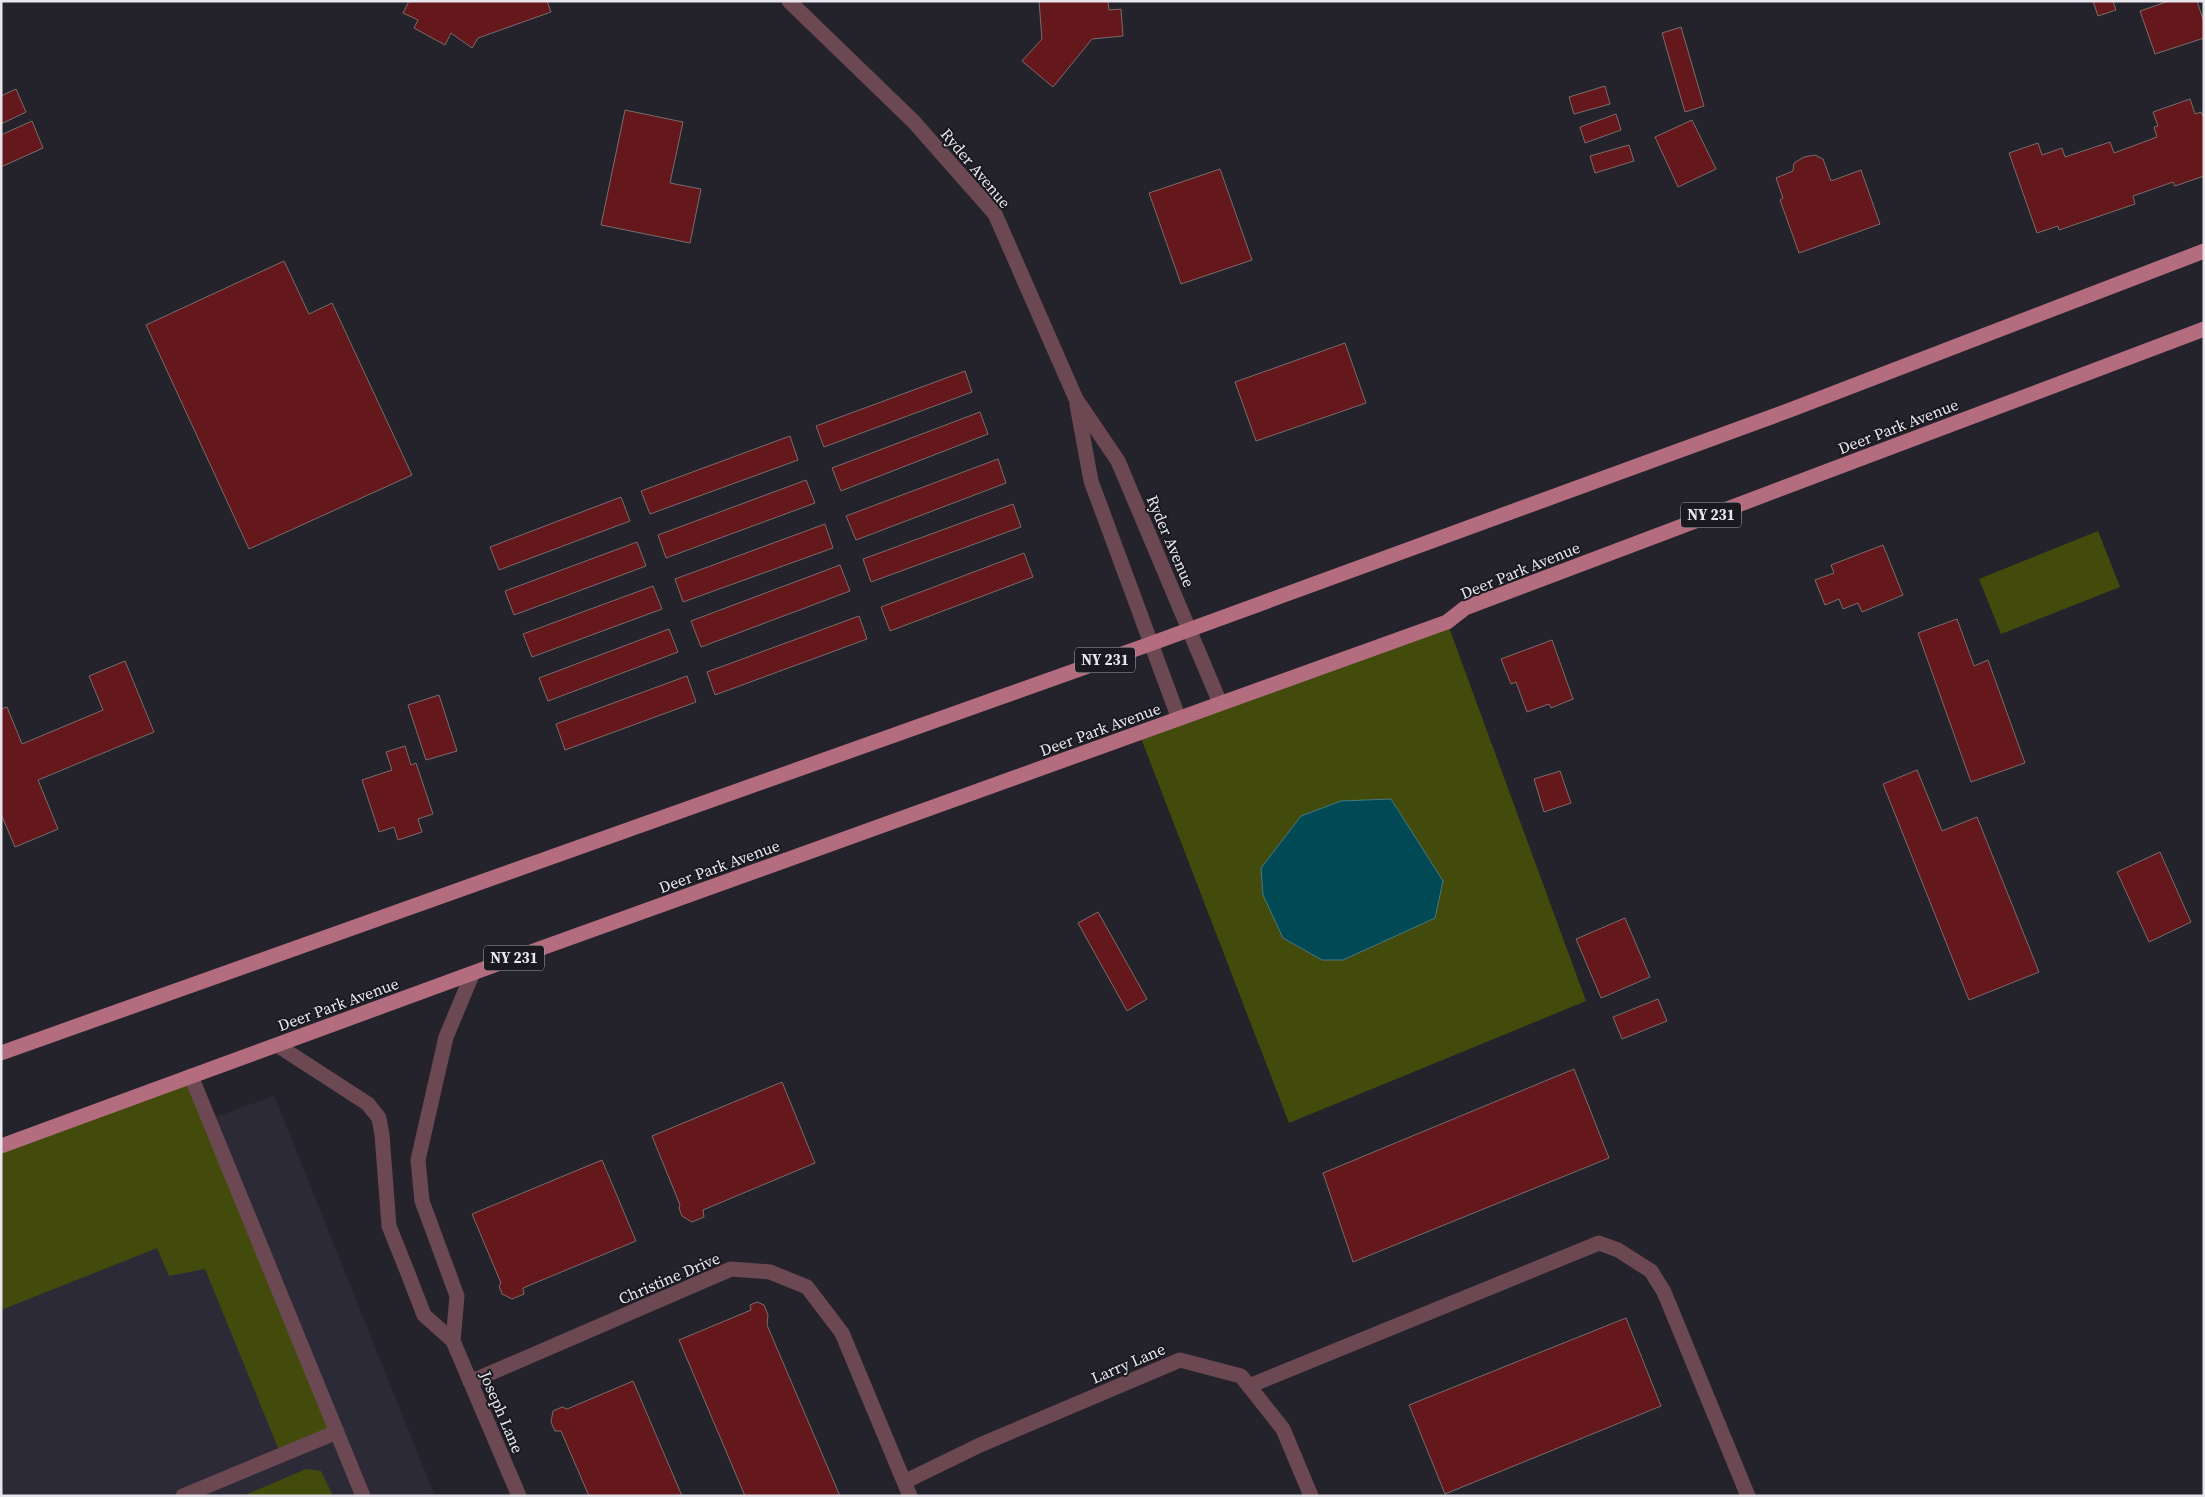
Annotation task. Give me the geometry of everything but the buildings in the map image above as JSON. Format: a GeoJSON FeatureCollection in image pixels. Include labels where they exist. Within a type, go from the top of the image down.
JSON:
{"type":"FeatureCollection","features":[{"type":"Feature","properties":{"kind":"main road","name":"NY 231"},"geometry":{"type":"LineString","coordinates":[[1,1053],[1150,644],[1790,410],[2204,251]]}},
{"type":"Feature","properties":{"kind":"main road","name":"Deer Park Avenue"},"geometry":{"type":"LineString","coordinates":[[1,1146],[1447,622],[1466,608],[2204,329]]}},
{"type":"Feature","properties":{"kind":"street","name":"Ryder Avenue"},"geometry":{"type":"LineString","coordinates":[[789,1],[914,122],[995,214],[1076,399],[1118,461],[1220,703]]}},
{"type":"Feature","properties":{"kind":"street","name":"Ryder Avenue"},"geometry":{"type":"LineString","coordinates":[[1076,399],[1090,481],[1179,719]]}},
{"type":"Feature","properties":{"kind":"street"},"geometry":{"type":"LineString","coordinates":[[453,1341],[457,1296],[422,1201],[418,1160],[446,1037],[472,975]]}},
{"type":"Feature","properties":{"kind":"street"},"geometry":{"type":"LineString","coordinates":[[276,1045],[368,1104],[379,1118],[382,1134],[389,1226],[424,1315],[453,1341]]}},
{"type":"Feature","properties":{"kind":"street"},"geometry":{"type":"LineString","coordinates":[[191,1076],[363,1496]]}},
{"type":"Feature","properties":{"kind":"street"},"geometry":{"type":"LineString","coordinates":[[1249,1386],[1599,1243],[1618,1250],[1651,1272],[1664,1292],[1748,1496]]}},
{"type":"Feature","properties":{"kind":"street","name":"Christine Drive"},"geometry":{"type":"LineString","coordinates":[[470,1382],[732,1269],[770,1272],[807,1287],[842,1332],[907,1489]]}},
{"type":"Feature","properties":{"kind":"street","name":"Joseph Lane"},"geometry":{"type":"LineString","coordinates":[[453,1341],[519,1496]]}},
{"type":"Feature","properties":{"kind":"street","name":"Larry Lane"},"geometry":{"type":"LineString","coordinates":[[907,1489],[980,1445],[1180,1360],[1241,1376],[1283,1430],[1311,1496]]}},
{"type":"Feature","properties":{"kind":"street"},"geometry":{"type":"LineString","coordinates":[[183,1496],[337,1432]]}},
{"type":"Feature","properties":{"kind":"shaded area"},"geometry":{"type":"Polygon","coordinates":[[[274,1096],[435,1496],[1,1496],[1,1193],[274,1096]]]}},
{"type":"Feature","properties":{"kind":"green space"},"geometry":{"type":"Polygon","coordinates":[[[2098,531],[2120,587],[2001,634],[1979,579],[2098,531]]]}},
{"type":"Feature","properties":{"kind":"green space"},"geometry":{"type":"Polygon","coordinates":[[[1447,622],[1586,1001],[1289,1123],[1139,733],[1447,622]]]}},
{"type":"Feature","properties":{"kind":"green space"},"geometry":{"type":"Polygon","coordinates":[[[191,1076],[332,1434],[281,1455],[205,1269],[169,1276],[157,1248],[1,1310],[1,1146],[191,1076]]]}},
{"type":"Feature","properties":{"kind":"green space"},"geometry":{"type":"Polygon","coordinates":[[[306,1469],[321,1471],[333,1496],[243,1496],[306,1469]]]}},
{"type":"Feature","properties":{"kind":"water"},"geometry":{"type":"Polygon","coordinates":[[[1391,799],[1443,881],[1435,918],[1343,960],[1322,960],[1283,938],[1263,895],[1261,868],[1301,816],[1341,801],[1391,799]]]}}]}
